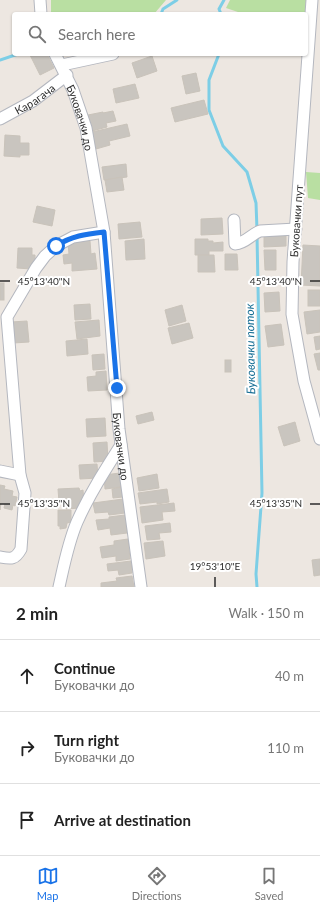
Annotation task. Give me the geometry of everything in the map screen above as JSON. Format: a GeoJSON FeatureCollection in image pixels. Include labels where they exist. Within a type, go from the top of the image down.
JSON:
{"type":"FeatureCollection","features":[{"type":"Feature","properties":{"kind":"street"},"geometry":{"type":"LineString","coordinates":[[40,0],[41,12]]}},
{"type":"Feature","properties":{"kind":"street","name":"Буковачки пут"},"geometry":{"type":"LineString","coordinates":[[312,0],[292,287],[292,314],[304,381],[320,439]]}},
{"type":"Feature","properties":{"kind":"street","name":"Буковачки до"},"geometry":{"type":"LineString","coordinates":[[56,56],[78,102],[87,134],[104,232],[121,445],[133,519],[141,587]]}},
{"type":"Feature","properties":{"kind":"street"},"geometry":{"type":"LineString","coordinates":[[64,70],[107,56]]}},
{"type":"Feature","properties":{"kind":"street","name":"Карагача"},"geometry":{"type":"LineString","coordinates":[[0,119],[33,101],[64,70]]}},
{"type":"Feature","properties":{"kind":"street"},"geometry":{"type":"LineString","coordinates":[[234,220],[235,244],[245,242],[258,232],[296,229]]}},
{"type":"Feature","properties":{"kind":"street"},"geometry":{"type":"LineString","coordinates":[[0,557],[15,557],[21,549],[25,493],[20,475],[4,316],[36,268],[45,256],[56,246],[73,237],[104,232]]}},
{"type":"Feature","properties":{"kind":"street"},"geometry":{"type":"LineString","coordinates":[[59,587],[66,554],[77,522],[105,469],[121,445]]}},
{"type":"Feature","properties":{"kind":"street"},"geometry":{"type":"LineString","coordinates":[[0,471],[20,475]]}},
{"type":"Feature","properties":{"kind":"green space"},"geometry":{"type":"Polygon","coordinates":[[[51,0],[166,0],[156,12],[51,12],[51,0]]]}},
{"type":"Feature","properties":{"kind":"green space"},"geometry":{"type":"Polygon","coordinates":[[[230,0],[306,0],[305,12],[238,12],[226,8],[230,0]]]}},
{"type":"Feature","properties":{"kind":"green space"},"geometry":{"type":"Polygon","coordinates":[[[306,172],[320,173],[320,200],[308,198],[306,172]]]}},
{"type":"Feature","properties":{"kind":"building"},"geometry":{"type":"Polygon","coordinates":[[[30,56],[48,56],[54,68],[40,75],[30,56]]]}},
{"type":"Feature","properties":{"kind":"building"},"geometry":{"type":"Polygon","coordinates":[[[152,56],[157,71],[137,78],[132,63],[152,56]]]}},
{"type":"Feature","properties":{"kind":"building"},"geometry":{"type":"Polygon","coordinates":[[[196,73],[200,91],[186,94],[182,76],[196,73]]]}},
{"type":"Feature","properties":{"kind":"building"},"geometry":{"type":"Polygon","coordinates":[[[135,84],[139,98],[116,103],[113,89],[135,84]]]}},
{"type":"Feature","properties":{"kind":"building"},"geometry":{"type":"Polygon","coordinates":[[[204,100],[208,114],[175,122],[171,108],[204,100]]]}},
{"type":"Feature","properties":{"kind":"building"},"geometry":{"type":"Polygon","coordinates":[[[113,111],[116,121],[106,123],[107,127],[92,131],[88,115],[113,111]]]}},
{"type":"Feature","properties":{"kind":"building"},"geometry":{"type":"Polygon","coordinates":[[[127,124],[130,136],[109,141],[110,145],[96,149],[92,132],[127,124]]]}},
{"type":"Feature","properties":{"kind":"building"},"geometry":{"type":"Polygon","coordinates":[[[5,135],[20,136],[20,143],[29,143],[29,155],[20,155],[20,157],[4,156],[5,135]]]}},
{"type":"Feature","properties":{"kind":"building"},"geometry":{"type":"Polygon","coordinates":[[[126,164],[127,177],[104,180],[102,167],[126,164]]]}},
{"type":"Feature","properties":{"kind":"building"},"geometry":{"type":"Polygon","coordinates":[[[122,177],[124,190],[107,192],[105,180],[122,177]]]}},
{"type":"Feature","properties":{"kind":"building"},"geometry":{"type":"Polygon","coordinates":[[[37,206],[55,210],[52,226],[33,222],[37,206]]]}},
{"type":"Feature","properties":{"kind":"building"},"geometry":{"type":"Polygon","coordinates":[[[222,218],[223,234],[201,235],[201,219],[222,218]]]}},
{"type":"Feature","properties":{"kind":"building"},"geometry":{"type":"Polygon","coordinates":[[[140,222],[142,237],[119,239],[118,224],[140,222]]]}},
{"type":"Feature","properties":{"kind":"building"},"geometry":{"type":"Polygon","coordinates":[[[264,236],[286,236],[286,246],[264,247],[264,236]]]}},
{"type":"Feature","properties":{"kind":"building"},"geometry":{"type":"Polygon","coordinates":[[[144,239],[145,259],[126,260],[125,241],[144,239]]]}},
{"type":"Feature","properties":{"kind":"building"},"geometry":{"type":"Polygon","coordinates":[[[195,239],[208,239],[208,241],[213,241],[213,243],[223,242],[223,251],[209,251],[209,255],[195,255],[195,239]]]}},
{"type":"Feature","properties":{"kind":"building"},"geometry":{"type":"Polygon","coordinates":[[[90,241],[91,254],[95,253],[97,269],[72,271],[72,263],[64,264],[63,255],[69,254],[68,243],[90,241]]]}},
{"type":"Feature","properties":{"kind":"building"},"geometry":{"type":"Polygon","coordinates":[[[303,245],[320,246],[320,286],[301,285],[303,245]]]}},
{"type":"Feature","properties":{"kind":"building"},"geometry":{"type":"Polygon","coordinates":[[[18,248],[32,248],[32,255],[35,255],[35,263],[32,262],[31,269],[17,268],[18,248]]]}},
{"type":"Feature","properties":{"kind":"building"},"geometry":{"type":"Polygon","coordinates":[[[264,250],[276,250],[276,270],[265,270],[264,250]]]}},
{"type":"Feature","properties":{"kind":"building"},"geometry":{"type":"Polygon","coordinates":[[[225,254],[237,254],[238,270],[225,270],[225,254]]]}},
{"type":"Feature","properties":{"kind":"building"},"geometry":{"type":"Polygon","coordinates":[[[198,255],[214,255],[215,272],[198,272],[198,255]]]}},
{"type":"Feature","properties":{"kind":"building"},"geometry":{"type":"Polygon","coordinates":[[[0,283],[4,283],[4,300],[0,300],[0,283]]]}},
{"type":"Feature","properties":{"kind":"building"},"geometry":{"type":"Polygon","coordinates":[[[308,290],[320,290],[320,306],[308,306],[308,290]]]}},
{"type":"Feature","properties":{"kind":"building"},"geometry":{"type":"Polygon","coordinates":[[[279,292],[280,311],[265,312],[264,293],[279,292]]]}},
{"type":"Feature","properties":{"kind":"building"},"geometry":{"type":"Polygon","coordinates":[[[90,304],[91,319],[75,320],[74,305],[90,304]]]}},
{"type":"Feature","properties":{"kind":"building"},"geometry":{"type":"Polygon","coordinates":[[[182,305],[186,321],[169,326],[165,310],[182,305]]]}},
{"type":"Feature","properties":{"kind":"building"},"geometry":{"type":"Polygon","coordinates":[[[320,310],[320,332],[307,334],[304,312],[320,310]]]}},
{"type":"Feature","properties":{"kind":"building"},"geometry":{"type":"Polygon","coordinates":[[[99,320],[100,336],[77,339],[75,322],[99,320]]]}},
{"type":"Feature","properties":{"kind":"building"},"geometry":{"type":"Polygon","coordinates":[[[27,321],[29,342],[13,343],[11,322],[27,321]]]}},
{"type":"Feature","properties":{"kind":"building"},"geometry":{"type":"Polygon","coordinates":[[[189,323],[193,338],[172,344],[168,328],[189,323]]]}},
{"type":"Feature","properties":{"kind":"building"},"geometry":{"type":"Polygon","coordinates":[[[281,324],[284,345],[268,347],[265,326],[281,324]]]}},
{"type":"Feature","properties":{"kind":"building"},"geometry":{"type":"Polygon","coordinates":[[[320,336],[320,349],[316,350],[314,337],[320,336]]]}},
{"type":"Feature","properties":{"kind":"building"},"geometry":{"type":"Polygon","coordinates":[[[87,339],[88,354],[67,356],[66,341],[87,339]]]}},
{"type":"Feature","properties":{"kind":"building"},"geometry":{"type":"Polygon","coordinates":[[[320,353],[320,370],[318,370],[314,354],[320,353]]]}},
{"type":"Feature","properties":{"kind":"building"},"geometry":{"type":"Polygon","coordinates":[[[104,354],[105,369],[93,370],[92,355],[104,354]]]}},
{"type":"Feature","properties":{"kind":"building"},"geometry":{"type":"Polygon","coordinates":[[[225,360],[231,360],[231,372],[225,372],[225,360]]]}},
{"type":"Feature","properties":{"kind":"building"},"geometry":{"type":"Polygon","coordinates":[[[106,371],[107,390],[88,391],[87,377],[96,376],[96,372],[106,371]]]}},
{"type":"Feature","properties":{"kind":"building"},"geometry":{"type":"Polygon","coordinates":[[[152,412],[154,420],[138,424],[136,416],[152,412]]]}},
{"type":"Feature","properties":{"kind":"building"},"geometry":{"type":"Polygon","coordinates":[[[105,418],[106,436],[87,437],[86,419],[105,418]]]}},
{"type":"Feature","properties":{"kind":"building"},"geometry":{"type":"Polygon","coordinates":[[[295,422],[300,441],[284,446],[278,427],[295,422]]]}},
{"type":"Feature","properties":{"kind":"building"},"geometry":{"type":"Polygon","coordinates":[[[107,442],[108,461],[94,462],[93,443],[107,442]]]}},
{"type":"Feature","properties":{"kind":"building"},"geometry":{"type":"Polygon","coordinates":[[[97,464],[98,478],[80,479],[79,465],[97,464]]]}},
{"type":"Feature","properties":{"kind":"building"},"geometry":{"type":"Polygon","coordinates":[[[120,473],[121,487],[105,489],[104,475],[120,473]]]}},
{"type":"Feature","properties":{"kind":"building"},"geometry":{"type":"Polygon","coordinates":[[[157,474],[159,488],[139,491],[137,478],[157,474]]]}},
{"type":"Feature","properties":{"kind":"building"},"geometry":{"type":"Polygon","coordinates":[[[0,485],[5,486],[4,489],[13,491],[12,496],[17,497],[15,506],[13,505],[12,510],[4,508],[5,504],[1,503],[0,510],[0,485]]]}},
{"type":"Feature","properties":{"kind":"building"},"geometry":{"type":"Polygon","coordinates":[[[121,487],[123,497],[113,498],[112,489],[121,487]]]}},
{"type":"Feature","properties":{"kind":"building"},"geometry":{"type":"Polygon","coordinates":[[[79,488],[80,491],[83,490],[84,503],[80,508],[66,509],[63,502],[59,502],[58,489],[79,488]]]}},
{"type":"Feature","properties":{"kind":"building"},"geometry":{"type":"Polygon","coordinates":[[[167,489],[169,502],[140,504],[138,493],[167,489]]]}},
{"type":"Feature","properties":{"kind":"building"},"geometry":{"type":"Polygon","coordinates":[[[123,499],[125,513],[109,515],[108,512],[95,513],[93,503],[123,499]]]}},
{"type":"Feature","properties":{"kind":"building"},"geometry":{"type":"Polygon","coordinates":[[[174,503],[175,511],[162,512],[163,520],[142,523],[140,507],[174,503]]]}},
{"type":"Feature","properties":{"kind":"building"},"geometry":{"type":"Polygon","coordinates":[[[58,510],[71,510],[71,522],[67,523],[66,528],[60,529],[60,526],[58,526],[58,510]]]}},
{"type":"Feature","properties":{"kind":"building"},"geometry":{"type":"Polygon","coordinates":[[[125,515],[127,533],[111,535],[110,528],[98,530],[96,520],[109,519],[109,517],[125,515]]]}},
{"type":"Feature","properties":{"kind":"building"},"geometry":{"type":"Polygon","coordinates":[[[170,523],[171,532],[159,533],[160,539],[147,540],[145,526],[170,523]]]}},
{"type":"Feature","properties":{"kind":"building"},"geometry":{"type":"Polygon","coordinates":[[[128,539],[130,559],[116,561],[116,556],[102,558],[100,547],[114,545],[114,541],[128,539]]]}},
{"type":"Feature","properties":{"kind":"building"},"geometry":{"type":"Polygon","coordinates":[[[163,541],[165,556],[146,559],[144,543],[163,541]]]}},
{"type":"Feature","properties":{"kind":"building"},"geometry":{"type":"Polygon","coordinates":[[[320,559],[320,575],[314,576],[312,560],[320,559]]]}},
{"type":"Feature","properties":{"kind":"building"},"geometry":{"type":"Polygon","coordinates":[[[131,561],[132,573],[119,575],[118,570],[108,571],[107,564],[131,561]]]}},
{"type":"Feature","properties":{"kind":"building"},"geometry":{"type":"Polygon","coordinates":[[[132,576],[134,587],[101,587],[101,583],[117,581],[116,578],[132,576]]]}},
{"type":"Feature","properties":{"kind":"waterway"},"geometry":{"type":"LineString","coordinates":[[162,12],[163,9],[177,0]]}},
{"type":"Feature","properties":{"kind":"waterway","name":"Буковачки поток"},"geometry":{"type":"LineString","coordinates":[[220,12],[219,9],[224,0]]}},
{"type":"Feature","properties":{"kind":"waterway"},"geometry":{"type":"LineString","coordinates":[[0,60],[12,56]]}},
{"type":"Feature","properties":{"kind":"waterway","name":"Буковачки поток"},"geometry":{"type":"LineString","coordinates":[[218,56],[209,80],[209,110],[223,146],[247,172],[256,203],[257,230]]}},
{"type":"Feature","properties":{"kind":"waterway","name":"Буковачки поток"},"geometry":{"type":"LineString","coordinates":[[257,235],[262,493],[256,574],[257,587]]}},
{"type":"Feature","properties":{"kind":"route"},"geometry":{"type":"LineString","coordinates":[[56,246],[73,237],[104,232],[117,388]]}}]}
